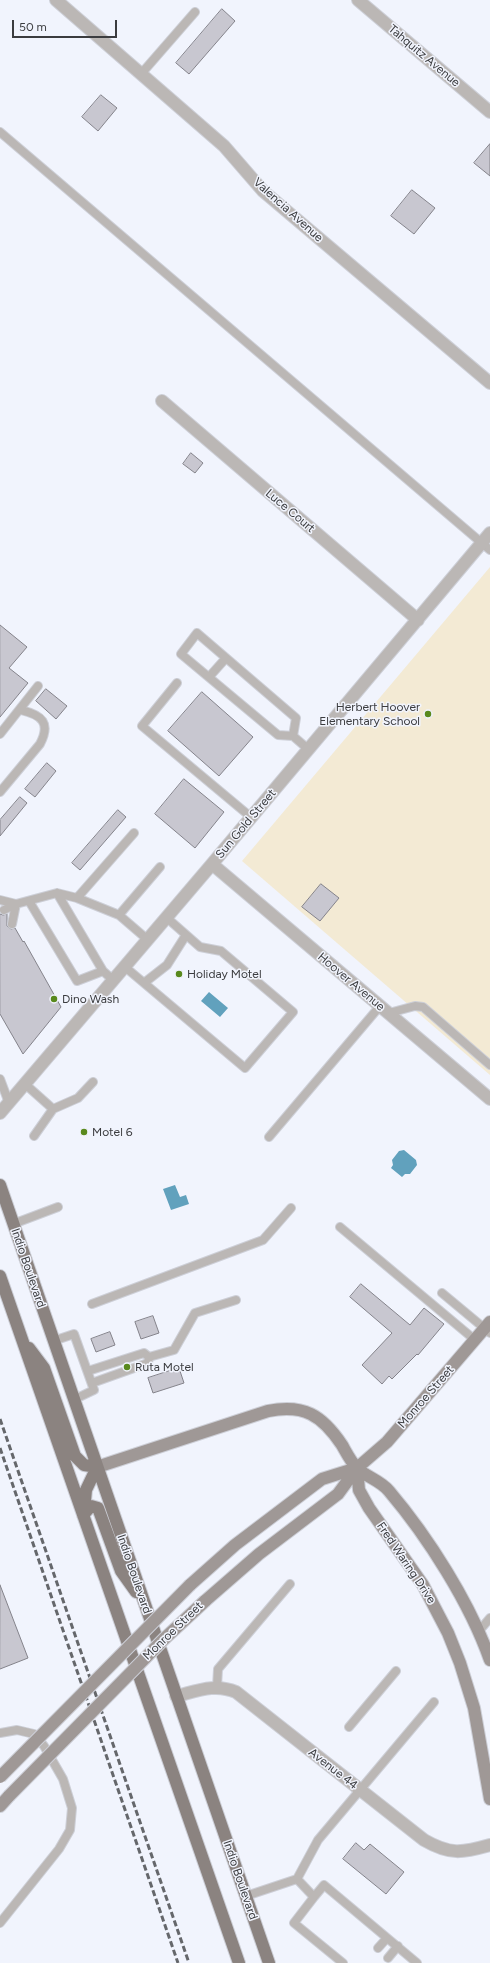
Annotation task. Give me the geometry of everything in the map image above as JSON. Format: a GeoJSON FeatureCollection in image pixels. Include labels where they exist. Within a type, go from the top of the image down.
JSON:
{"type":"FeatureCollection","features":[{"type":"Feature","properties":{"kind":"main road","name":"Indio Boulevard"},"geometry":{"type":"LineString","coordinates":[[0,1185],[269,1963]]}},
{"type":"Feature","properties":{"kind":"main road"},"geometry":{"type":"LineString","coordinates":[[0,1276],[239,1963]]}},
{"type":"Feature","properties":{"kind":"main road","name":"Monroe Street"},"geometry":{"type":"LineString","coordinates":[[0,1806],[164,1639],[204,1601],[259,1554],[338,1494],[357,1468],[387,1442],[475,1340],[488,1328]]}},
{"type":"Feature","properties":{"kind":"main road"},"geometry":{"type":"LineString","coordinates":[[21,1336],[44,1368],[75,1456],[84,1465],[97,1467],[86,1490],[83,1515]]}},
{"type":"Feature","properties":{"kind":"main road","name":"Fred Waring Drive"},"geometry":{"type":"LineString","coordinates":[[97,1467],[268,1411],[294,1408],[310,1413],[322,1422],[336,1438],[357,1468],[388,1490],[410,1520],[452,1582],[478,1632],[490,1660]]}},
{"type":"Feature","properties":{"kind":"main road","name":"Monroe Street"},"geometry":{"type":"LineString","coordinates":[[0,1777],[190,1585],[235,1545],[322,1479],[357,1468]]}},
{"type":"Feature","properties":{"kind":"main road","name":"Fred Waring Drive"},"geometry":{"type":"LineString","coordinates":[[357,1468],[359,1490],[369,1508],[423,1585],[448,1633],[460,1663],[474,1708],[490,1799]]}},
{"type":"Feature","properties":{"kind":"main road"},"geometry":{"type":"LineString","coordinates":[[83,1515],[91,1506],[98,1508],[121,1571],[145,1605]]}},
{"type":"Feature","properties":{"kind":"street","name":"Valencia Avenue"},"geometry":{"type":"LineString","coordinates":[[56,0],[224,146],[263,191],[490,383]]}},
{"type":"Feature","properties":{"kind":"street","name":"Tahquitz Avenue"},"geometry":{"type":"LineString","coordinates":[[358,0],[490,112]]}},
{"type":"Feature","properties":{"kind":"street","name":"Luce Court"},"geometry":{"type":"LineString","coordinates":[[162,402],[418,620]]}},
{"type":"Feature","properties":{"kind":"street","name":"Sun Gold Street"},"geometry":{"type":"LineString","coordinates":[[0,1113],[252,818],[418,620],[486,547],[490,533]]}},
{"type":"Feature","properties":{"kind":"street","name":"Hoover Avenue"},"geometry":{"type":"LineString","coordinates":[[212,864],[490,1099]]}},
{"type":"Feature","properties":{"kind":"street","name":"Avenue 44"},"geometry":{"type":"LineString","coordinates":[[176,1696],[217,1687],[226,1688],[236,1692],[424,1840],[438,1848],[453,1852],[468,1852],[490,1844]]}},
{"type":"Feature","properties":{"kind":"lane"},"geometry":{"type":"LineString","coordinates":[[141,74],[195,12]]}},
{"type":"Feature","properties":{"kind":"lane"},"geometry":{"type":"LineString","coordinates":[[0,132],[486,547]]}},
{"type":"Feature","properties":{"kind":"lane"},"geometry":{"type":"LineString","coordinates":[[293,736],[296,718],[197,633],[181,654],[278,735],[293,736],[308,750]]}},
{"type":"Feature","properties":{"kind":"lane"},"geometry":{"type":"LineString","coordinates":[[210,677],[226,658]]}},
{"type":"Feature","properties":{"kind":"lane"},"geometry":{"type":"LineString","coordinates":[[177,683],[142,726],[252,818]]}},
{"type":"Feature","properties":{"kind":"lane"},"geometry":{"type":"LineString","coordinates":[[0,734],[21,710],[38,686]]}},
{"type":"Feature","properties":{"kind":"lane"},"geometry":{"type":"LineString","coordinates":[[0,792],[40,744],[46,729],[42,720],[32,712],[21,710]]}},
{"type":"Feature","properties":{"kind":"lane"},"geometry":{"type":"LineString","coordinates":[[77,898],[134,833]]}},
{"type":"Feature","properties":{"kind":"lane"},"geometry":{"type":"LineString","coordinates":[[119,915],[160,867]]}},
{"type":"Feature","properties":{"kind":"lane"},"geometry":{"type":"LineString","coordinates":[[57,892],[102,971],[113,980]]}},
{"type":"Feature","properties":{"kind":"lane"},"geometry":{"type":"LineString","coordinates":[[4,910],[16,904],[57,892],[77,898],[119,915],[148,940]]}},
{"type":"Feature","properties":{"kind":"lane"},"geometry":{"type":"LineString","coordinates":[[0,900],[16,904]]}},
{"type":"Feature","properties":{"kind":"lane"},"geometry":{"type":"LineString","coordinates":[[30,901],[77,981],[102,971]]}},
{"type":"Feature","properties":{"kind":"lane"},"geometry":{"type":"LineString","coordinates":[[12,924],[16,904]]}},
{"type":"Feature","properties":{"kind":"lane"},"geometry":{"type":"LineString","coordinates":[[125,967],[245,1068],[293,1012],[221,951],[200,947],[167,918]]}},
{"type":"Feature","properties":{"kind":"lane"},"geometry":{"type":"LineString","coordinates":[[144,983],[167,965],[186,935]]}},
{"type":"Feature","properties":{"kind":"lane"},"geometry":{"type":"LineString","coordinates":[[269,1137],[384,1010],[415,1006],[423,1007],[490,1065]]}},
{"type":"Feature","properties":{"kind":"lane"},"geometry":{"type":"LineString","coordinates":[[0,1079],[8,1103]]}},
{"type":"Feature","properties":{"kind":"lane"},"geometry":{"type":"LineString","coordinates":[[34,1136],[53,1109],[78,1098],[93,1082]]}},
{"type":"Feature","properties":{"kind":"lane"},"geometry":{"type":"LineString","coordinates":[[25,1084],[53,1109]]}},
{"type":"Feature","properties":{"kind":"lane"},"geometry":{"type":"LineString","coordinates":[[13,1224],[58,1207]]}},
{"type":"Feature","properties":{"kind":"lane"},"geometry":{"type":"LineString","coordinates":[[92,1304],[263,1240],[291,1208]]}},
{"type":"Feature","properties":{"kind":"lane"},"geometry":{"type":"LineString","coordinates":[[340,1227],[475,1340]]}},
{"type":"Feature","properties":{"kind":"lane"},"geometry":{"type":"LineString","coordinates":[[442,1293],[488,1328]]}},
{"type":"Feature","properties":{"kind":"lane"},"geometry":{"type":"LineString","coordinates":[[149,1357],[174,1350],[195,1313],[236,1300]]}},
{"type":"Feature","properties":{"kind":"lane"},"geometry":{"type":"LineString","coordinates":[[53,1341],[74,1334],[88,1371],[94,1390],[74,1400]]}},
{"type":"Feature","properties":{"kind":"lane"},"geometry":{"type":"LineString","coordinates":[[88,1371],[144,1353],[149,1357]]}},
{"type":"Feature","properties":{"kind":"lane"},"geometry":{"type":"LineString","coordinates":[[92,1383],[148,1363],[149,1357]]}},
{"type":"Feature","properties":{"kind":"lane"},"geometry":{"type":"LineString","coordinates":[[217,1687],[218,1669],[290,1584]]}},
{"type":"Feature","properties":{"kind":"lane"},"geometry":{"type":"LineString","coordinates":[[478,1632],[490,1618]]}},
{"type":"Feature","properties":{"kind":"lane"},"geometry":{"type":"LineString","coordinates":[[349,1727],[396,1671]]}},
{"type":"Feature","properties":{"kind":"lane"},"geometry":{"type":"LineString","coordinates":[[246,1896],[297,1879],[318,1840],[434,1702]]}},
{"type":"Feature","properties":{"kind":"lane"},"geometry":{"type":"LineString","coordinates":[[0,1733],[17,1730],[34,1734],[44,1746],[63,1779],[72,1808],[70,1830],[59,1849],[0,1923]]}},
{"type":"Feature","properties":{"kind":"lane"},"geometry":{"type":"LineString","coordinates":[[297,1879],[314,1897]]}},
{"type":"Feature","properties":{"kind":"lane"},"geometry":{"type":"LineString","coordinates":[[343,1963],[294,1923],[324,1885],[398,1946],[415,1962]]}},
{"type":"Feature","properties":{"kind":"lane"},"geometry":{"type":"LineString","coordinates":[[378,1948],[387,1938]]}},
{"type":"Feature","properties":{"kind":"lane"},"geometry":{"type":"LineString","coordinates":[[388,1958],[398,1946]]}},
{"type":"Feature","properties":{"kind":"shaded area","name":"Herbert Hoover Elementary School"},"geometry":{"type":"Polygon","coordinates":[[[490,567],[490,1075],[242,861],[490,567]]]}},
{"type":"Feature","properties":{"kind":"water"},"geometry":{"type":"Polygon","coordinates":[[[209,992],[228,1008],[220,1017],[201,1001],[209,992]]]}},
{"type":"Feature","properties":{"kind":"water"},"geometry":{"type":"Polygon","coordinates":[[[404,1150],[416,1160],[417,1165],[410,1174],[405,1174],[402,1177],[391,1168],[393,1165],[392,1160],[399,1151],[404,1150]]]}},
{"type":"Feature","properties":{"kind":"water"},"geometry":{"type":"Polygon","coordinates":[[[175,1185],[180,1197],[186,1195],[189,1204],[171,1210],[163,1189],[175,1185]]]}},
{"type":"Feature","properties":{"kind":"building"},"geometry":{"type":"Polygon","coordinates":[[[222,9],[235,21],[189,74],[176,63],[222,9]]]}},
{"type":"Feature","properties":{"kind":"building"},"geometry":{"type":"Polygon","coordinates":[[[101,95],[117,108],[98,131],[82,117],[101,95]]]}},
{"type":"Feature","properties":{"kind":"building"},"geometry":{"type":"Polygon","coordinates":[[[490,144],[490,176],[474,163],[490,144]]]}},
{"type":"Feature","properties":{"kind":"building"},"geometry":{"type":"Polygon","coordinates":[[[412,190],[435,208],[414,234],[391,216],[412,190]]]}},
{"type":"Feature","properties":{"kind":"building"},"geometry":{"type":"Polygon","coordinates":[[[191,453],[203,463],[195,473],[183,464],[191,453]]]}},
{"type":"Feature","properties":{"kind":"building"},"geometry":{"type":"Polygon","coordinates":[[[0,625],[27,647],[9,668],[28,683],[0,717],[0,625]]]}},
{"type":"Feature","properties":{"kind":"building"},"geometry":{"type":"Polygon","coordinates":[[[46,689],[67,706],[56,719],[36,701],[46,689]]]}},
{"type":"Feature","properties":{"kind":"building"},"geometry":{"type":"Polygon","coordinates":[[[202,692],[253,737],[219,776],[168,731],[202,692]]]}},
{"type":"Feature","properties":{"kind":"building"},"geometry":{"type":"Polygon","coordinates":[[[47,763],[56,771],[35,797],[25,789],[47,763]]]}},
{"type":"Feature","properties":{"kind":"building"},"geometry":{"type":"Polygon","coordinates":[[[184,779],[224,812],[195,848],[155,814],[184,779]]]}},
{"type":"Feature","properties":{"kind":"building"},"geometry":{"type":"Polygon","coordinates":[[[20,797],[27,803],[0,836],[0,820],[20,797]]]}},
{"type":"Feature","properties":{"kind":"building"},"geometry":{"type":"Polygon","coordinates":[[[118,810],[126,817],[80,870],[72,863],[118,810]]]}},
{"type":"Feature","properties":{"kind":"building"},"geometry":{"type":"Polygon","coordinates":[[[321,884],[339,898],[320,921],[302,907],[321,884]]]}},
{"type":"Feature","properties":{"kind":"building"},"geometry":{"type":"Polygon","coordinates":[[[0,914],[7,914],[7,926],[11,929],[15,928],[23,942],[24,941],[61,1007],[23,1054],[0,1014],[0,914]]]}},
{"type":"Feature","properties":{"kind":"building"},"geometry":{"type":"Polygon","coordinates":[[[361,1284],[410,1325],[424,1308],[444,1324],[418,1355],[417,1354],[392,1379],[389,1376],[382,1384],[362,1365],[392,1333],[350,1297],[361,1284]]]}},
{"type":"Feature","properties":{"kind":"building"},"geometry":{"type":"Polygon","coordinates":[[[153,1316],[159,1333],[141,1339],[135,1322],[153,1316]]]}},
{"type":"Feature","properties":{"kind":"building"},"geometry":{"type":"Polygon","coordinates":[[[110,1332],[115,1345],[96,1352],[91,1339],[110,1332]]]}},
{"type":"Feature","properties":{"kind":"building"},"geometry":{"type":"Polygon","coordinates":[[[179,1368],[184,1383],[153,1393],[148,1378],[179,1368]]]}},
{"type":"Feature","properties":{"kind":"building"},"geometry":{"type":"Polygon","coordinates":[[[0,1585],[28,1658],[0,1669],[0,1585]]]}},
{"type":"Feature","properties":{"kind":"building"},"geometry":{"type":"Polygon","coordinates":[[[356,1843],[364,1850],[370,1844],[404,1872],[386,1894],[343,1859],[356,1843]]]}},
{"type":"Feature","properties":{"kind":"railway"},"geometry":{"type":"LineString","coordinates":[[0,1419],[189,1963]]}},
{"type":"Feature","properties":{"kind":"railway"},"geometry":{"type":"LineString","coordinates":[[0,1448],[178,1963]]}},
{"type":"Feature","properties":{"kind":"place","name":"Herbert Hoover Elementary School"},"geometry":{"type":"Point","coordinates":[428,714]}},
{"type":"Feature","properties":{"kind":"place","name":"Holiday Motel"},"geometry":{"type":"Point","coordinates":[179,974]}},
{"type":"Feature","properties":{"kind":"place","name":"Dino Wash"},"geometry":{"type":"Point","coordinates":[54,999]}},
{"type":"Feature","properties":{"kind":"place","name":"Motel 6"},"geometry":{"type":"Point","coordinates":[84,1132]}},
{"type":"Feature","properties":{"kind":"place","name":"Ruta Motel"},"geometry":{"type":"Point","coordinates":[127,1367]}}]}
